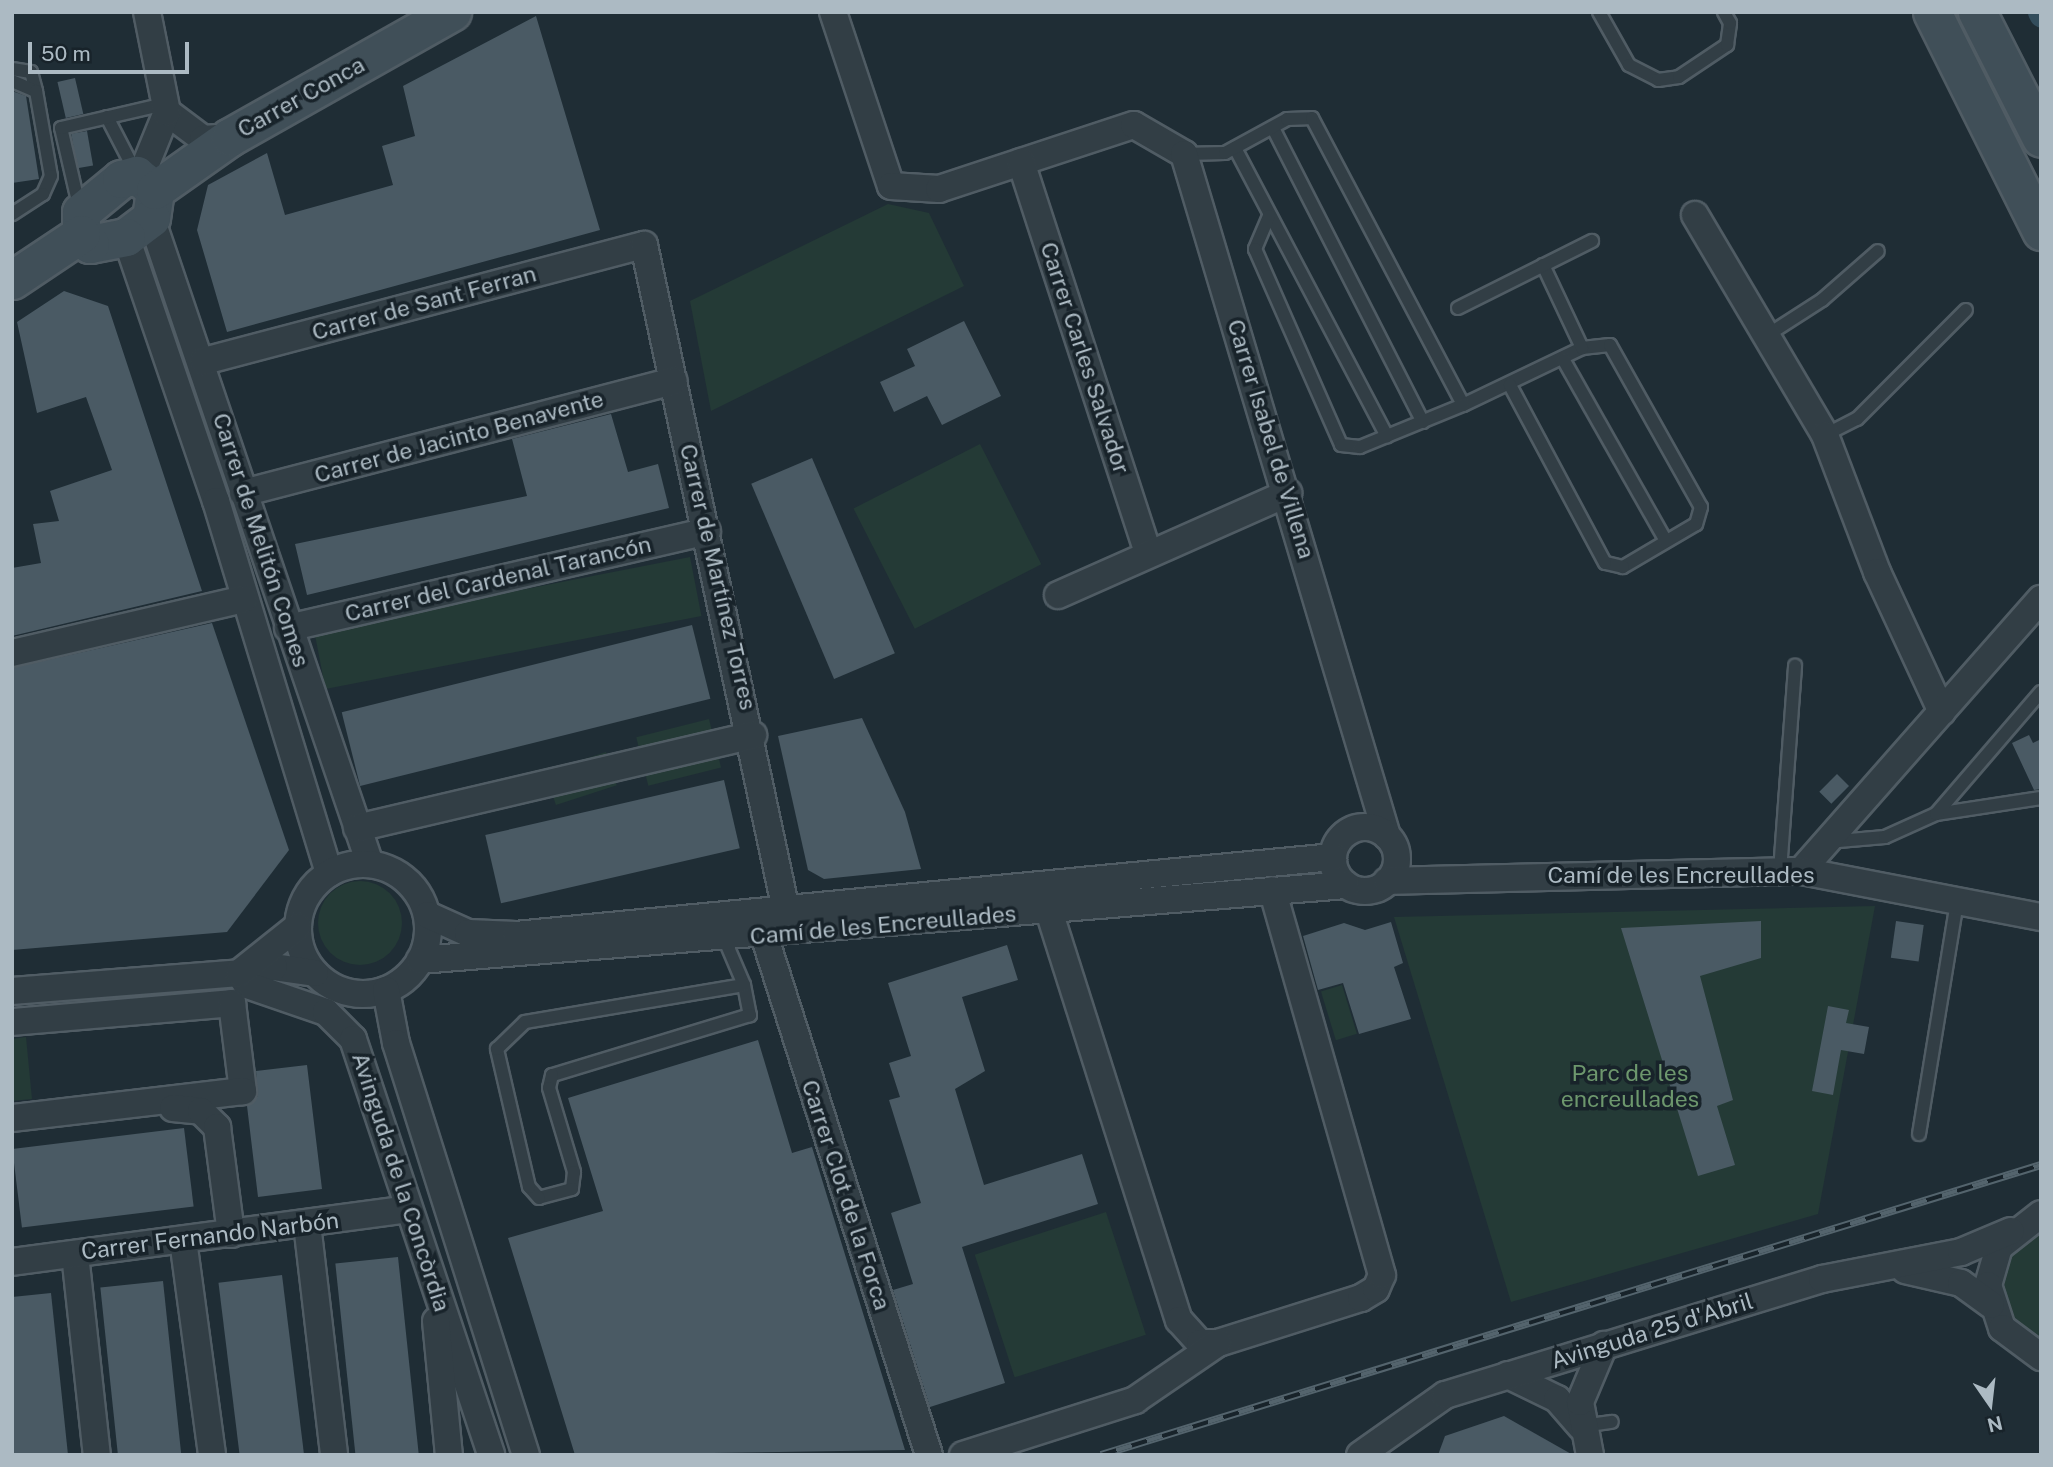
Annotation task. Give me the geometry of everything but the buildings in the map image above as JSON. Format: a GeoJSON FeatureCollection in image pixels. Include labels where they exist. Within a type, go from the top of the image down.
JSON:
{"type":"FeatureCollection","features":[{"type":"Feature","properties":{"kind":"street"},"geometry":{"type":"LineString","coordinates":[[12,280],[81,223],[106,245],[142,199],[166,108],[147,12]]}},
{"type":"Feature","properties":{"kind":"street","name":"Carrer Conca"},"geometry":{"type":"LineString","coordinates":[[81,223],[121,179],[142,199],[230,137],[452,12]]}},
{"type":"Feature","properties":{"kind":"street"},"geometry":{"type":"LineString","coordinates":[[833,12],[891,186],[939,189],[1134,125],[1184,154]]}},
{"type":"Feature","properties":{"kind":"street"},"geometry":{"type":"LineString","coordinates":[[1932,12],[2041,231]]}},
{"type":"Feature","properties":{"kind":"street"},"geometry":{"type":"LineString","coordinates":[[1978,12],[2041,138]]}},
{"type":"Feature","properties":{"kind":"street"},"geometry":{"type":"LineString","coordinates":[[166,108],[204,139],[230,137]]}},
{"type":"Feature","properties":{"kind":"street","name":"Carrer Isabel de Villena"},"geometry":{"type":"LineString","coordinates":[[1184,154],[1391,842]]}},
{"type":"Feature","properties":{"kind":"street","name":"Carrer Carles Salvador"},"geometry":{"type":"LineString","coordinates":[[1021,162],[1148,553]]}},
{"type":"Feature","properties":{"kind":"street","name":"Carrer de Melitón Comes"},"geometry":{"type":"LineString","coordinates":[[142,199],[204,361],[243,493],[370,863]]}},
{"type":"Feature","properties":{"kind":"street","name":"Carrer de Melitón Comes"},"geometry":{"type":"LineString","coordinates":[[142,199],[244,599],[328,873]]}},
{"type":"Feature","properties":{"kind":"street"},"geometry":{"type":"LineString","coordinates":[[1695,215],[1825,435],[1877,572],[1942,712]]}},
{"type":"Feature","properties":{"kind":"street","name":"Carrer de Sant Ferran"},"geometry":{"type":"LineString","coordinates":[[204,361],[644,245]]}},
{"type":"Feature","properties":{"kind":"street","name":"Carrer de Martínez Torres"},"geometry":{"type":"LineString","coordinates":[[644,245],[753,734],[786,910]]}},
{"type":"Feature","properties":{"kind":"street","name":"Carrer de Jacinto Benavente"},"geometry":{"type":"LineString","coordinates":[[243,493],[674,382]]}},
{"type":"Feature","properties":{"kind":"street"},"geometry":{"type":"LineString","coordinates":[[1058,595],[1148,553],[1288,494]]}},
{"type":"Feature","properties":{"kind":"street","name":"Carrer del Cardenal Tarancón"},"geometry":{"type":"LineString","coordinates":[[288,628],[707,531]]}},
{"type":"Feature","properties":{"kind":"street"},"geometry":{"type":"LineString","coordinates":[[12,653],[244,599]]}},
{"type":"Feature","properties":{"kind":"street"},"geometry":{"type":"LineString","coordinates":[[1791,871],[1827,842],[2041,599]]}},
{"type":"Feature","properties":{"kind":"street"},"geometry":{"type":"LineString","coordinates":[[358,828],[753,734]]}},
{"type":"Feature","properties":{"kind":"street"},"geometry":{"type":"LineString","coordinates":[[1372,780],[1336,848],[1346,885],[1366,891],[1387,881],[1396,866],[1391,842]]}},
{"type":"Feature","properties":{"kind":"street"},"geometry":{"type":"LineString","coordinates":[[1336,848],[1369,827],[1443,875]]}},
{"type":"Feature","properties":{"kind":"street","name":"Camí de les Encreullades"},"geometry":{"type":"LineString","coordinates":[[428,915],[487,935],[786,910],[1336,848]]}},
{"type":"Feature","properties":{"kind":"street"},"geometry":{"type":"LineString","coordinates":[[12,990],[239,973],[274,967],[315,973],[348,992],[386,990],[420,960],[428,915],[407,880],[370,863],[328,873],[313,887],[298,926],[239,973]]}},
{"type":"Feature","properties":{"kind":"street","name":"Camí de les Encreullades"},"geometry":{"type":"LineString","coordinates":[[1387,881],[1443,875],[1791,871],[2041,917]]}},
{"type":"Feature","properties":{"kind":"street","name":"Camí de les Encreullades"},"geometry":{"type":"LineString","coordinates":[[420,960],[724,938],[1346,885]]}},
{"type":"Feature","properties":{"kind":"street"},"geometry":{"type":"LineString","coordinates":[[963,1455],[1135,1400],[1218,1343],[1361,1298],[1376,1289],[1382,1275],[1272,890]]}},
{"type":"Feature","properties":{"kind":"street"},"geometry":{"type":"LineString","coordinates":[[1049,911],[1179,1320],[1200,1343],[1218,1343]]}},
{"type":"Feature","properties":{"kind":"street"},"geometry":{"type":"LineString","coordinates":[[298,926],[315,973]]}},
{"type":"Feature","properties":{"kind":"street","name":"Carrer Clot de la Forca"},"geometry":{"type":"LineString","coordinates":[[764,934],[929,1455]]}},
{"type":"Feature","properties":{"kind":"street","name":"Avinguda de la Concòrdia"},"geometry":{"type":"LineString","coordinates":[[239,973],[247,985],[326,1012],[353,1039],[491,1455]]}},
{"type":"Feature","properties":{"kind":"street","name":"Avinguda de la Concòrdia"},"geometry":{"type":"LineString","coordinates":[[386,990],[396,1043],[526,1455]]}},
{"type":"Feature","properties":{"kind":"street"},"geometry":{"type":"LineString","coordinates":[[12,1022],[232,1003],[243,1091],[12,1118]]}},
{"type":"Feature","properties":{"kind":"street"},"geometry":{"type":"LineString","coordinates":[[12,1126],[188,1107],[201,1111],[217,1127],[231,1234]]}},
{"type":"Feature","properties":{"kind":"street","name":"Carrer Fernando Narbón"},"geometry":{"type":"LineString","coordinates":[[12,1262],[408,1209]]}},
{"type":"Feature","properties":{"kind":"street","name":"Avinguda 25 d'Abril"},"geometry":{"type":"LineString","coordinates":[[1360,1455],[1436,1399],[1822,1279],[1896,1269],[2011,1231],[2041,1214]]}},
{"type":"Feature","properties":{"kind":"street"},"geometry":{"type":"LineString","coordinates":[[307,1224],[334,1455]]}},
{"type":"Feature","properties":{"kind":"street"},"geometry":{"type":"LineString","coordinates":[[2011,1231],[1991,1265],[1991,1305],[2019,1346],[2041,1357]]}},
{"type":"Feature","properties":{"kind":"street"},"geometry":{"type":"LineString","coordinates":[[183,1240],[212,1455]]}},
{"type":"Feature","properties":{"kind":"street"},"geometry":{"type":"LineString","coordinates":[[75,1254],[97,1455]]}},
{"type":"Feature","properties":{"kind":"street","name":"Avinguda 25 d'Abril"},"geometry":{"type":"LineString","coordinates":[[1896,1269],[1954,1280],[1991,1305]]}},
{"type":"Feature","properties":{"kind":"street"},"geometry":{"type":"LineString","coordinates":[[431,1274],[449,1455]]}},
{"type":"Feature","properties":{"kind":"street"},"geometry":{"type":"LineString","coordinates":[[1581,1427],[1586,1379],[1604,1345]]}},
{"type":"Feature","properties":{"kind":"street"},"geometry":{"type":"LineString","coordinates":[[1508,1375],[1557,1399],[1581,1427],[1590,1455]]}},
{"type":"Feature","properties":{"kind":"street","name":"Avinguda 25 d'Abril"},"geometry":{"type":"LineString","coordinates":[[1394,1455],[1415,1415]]}},
{"type":"Feature","properties":{"kind":"lane"},"geometry":{"type":"LineString","coordinates":[[1599,12],[1629,65],[1658,80],[1709,62],[1727,46],[1730,23],[1724,12]]}},
{"type":"Feature","properties":{"kind":"lane"},"geometry":{"type":"LineString","coordinates":[[12,69],[31,72],[49,186],[12,214]]}},
{"type":"Feature","properties":{"kind":"lane"},"geometry":{"type":"LineString","coordinates":[[12,81],[36,91]]}},
{"type":"Feature","properties":{"kind":"lane"},"geometry":{"type":"LineString","coordinates":[[81,223],[61,128],[107,117],[166,108]]}},
{"type":"Feature","properties":{"kind":"lane"},"geometry":{"type":"LineString","coordinates":[[107,117],[142,199]]}},
{"type":"Feature","properties":{"kind":"lane"},"geometry":{"type":"LineString","coordinates":[[1184,154],[1235,148],[1287,119],[1312,118],[1325,135],[1463,405]]}},
{"type":"Feature","properties":{"kind":"lane"},"geometry":{"type":"LineString","coordinates":[[1273,128],[1423,422]]}},
{"type":"Feature","properties":{"kind":"lane"},"geometry":{"type":"LineString","coordinates":[[1235,148],[1387,436]]}},
{"type":"Feature","properties":{"kind":"lane"},"geometry":{"type":"LineString","coordinates":[[1269,216],[1255,249],[1330,428],[1341,445],[1360,447],[1510,385],[1582,348],[1611,345],[1700,508],[1696,524],[1623,567],[1605,563],[1510,385]]}},
{"type":"Feature","properties":{"kind":"lane"},"geometry":{"type":"LineString","coordinates":[[1458,308],[1592,241]]}},
{"type":"Feature","properties":{"kind":"lane"},"geometry":{"type":"LineString","coordinates":[[1766,336],[1822,300],[1878,251]]}},
{"type":"Feature","properties":{"kind":"lane"},"geometry":{"type":"LineString","coordinates":[[1543,265],[1582,348]]}},
{"type":"Feature","properties":{"kind":"lane"},"geometry":{"type":"LineString","coordinates":[[1825,435],[1857,419],[1966,310]]}},
{"type":"Feature","properties":{"kind":"lane"},"geometry":{"type":"LineString","coordinates":[[1563,359],[1666,541]]}},
{"type":"Feature","properties":{"kind":"lane"},"geometry":{"type":"LineString","coordinates":[[1791,871],[1795,666]]}},
{"type":"Feature","properties":{"kind":"lane"},"geometry":{"type":"LineString","coordinates":[[1936,814],[2041,692]]}},
{"type":"Feature","properties":{"kind":"lane"},"geometry":{"type":"LineString","coordinates":[[1827,842],[1885,837],[1936,814],[2041,799]]}},
{"type":"Feature","properties":{"kind":"lane"},"geometry":{"type":"LineString","coordinates":[[1919,1133],[1956,903]]}},
{"type":"Feature","properties":{"kind":"lane"},"geometry":{"type":"LineString","coordinates":[[724,938],[744,985],[750,1015],[552,1075],[549,1088],[574,1172],[572,1189],[539,1198],[528,1187],[497,1049],[525,1022],[744,985]]}},
{"type":"Feature","properties":{"kind":"lane"},"geometry":{"type":"LineString","coordinates":[[1581,1427],[1612,1422]]}},
{"type":"Feature","properties":{"kind":"green space"},"geometry":{"type":"Polygon","coordinates":[[[888,204],[929,213],[964,286],[711,411],[690,301],[888,204]]]}},
{"type":"Feature","properties":{"kind":"green space"},"geometry":{"type":"Polygon","coordinates":[[[980,444],[1041,564],[915,629],[853,508],[980,444]]]}},
{"type":"Feature","properties":{"kind":"green space"},"geometry":{"type":"Polygon","coordinates":[[[690,557],[701,616],[325,689],[314,630],[690,557]]]}},
{"type":"Feature","properties":{"kind":"green space"},"geometry":{"type":"Polygon","coordinates":[[[709,719],[721,768],[648,786],[636,737],[709,719]]]}},
{"type":"Feature","properties":{"kind":"green space"},"geometry":{"type":"Polygon","coordinates":[[[606,752],[617,785],[556,805],[545,772],[606,752]]]}},
{"type":"Feature","properties":{"kind":"green space"},"geometry":{"type":"Polygon","coordinates":[[[360,881],[376,884],[390,893],[399,907],[402,923],[399,939],[390,953],[376,962],[360,965],[344,962],[330,953],[321,939],[318,923],[321,907],[330,893],[344,884],[360,881]]]}},
{"type":"Feature","properties":{"kind":"green space","name":"Parc de les encreullades"},"geometry":{"type":"Polygon","coordinates":[[[1875,906],[1818,1214],[1511,1302],[1394,917],[1875,906]]]}},
{"type":"Feature","properties":{"kind":"green space"},"geometry":{"type":"Polygon","coordinates":[[[1342,985],[1357,1034],[1336,1040],[1321,991],[1342,985]]]}},
{"type":"Feature","properties":{"kind":"green space"},"geometry":{"type":"Polygon","coordinates":[[[26,1037],[32,1099],[12,1101],[12,1039],[26,1037]]]}},
{"type":"Feature","properties":{"kind":"green space"},"geometry":{"type":"Polygon","coordinates":[[[1106,1212],[1146,1335],[1015,1377],[975,1255],[1106,1212]]]}},
{"type":"Feature","properties":{"kind":"green space"},"geometry":{"type":"Polygon","coordinates":[[[2041,1228],[2041,1345],[2013,1324],[2001,1289],[2010,1253],[2041,1228]]]}},
{"type":"Feature","properties":{"kind":"waterway"},"geometry":{"type":"LineString","coordinates":[[2039,12],[2041,16]]}},
{"type":"Feature","properties":{"kind":"railway"},"geometry":{"type":"LineString","coordinates":[[1101,1455],[2041,1165]]}}]}
